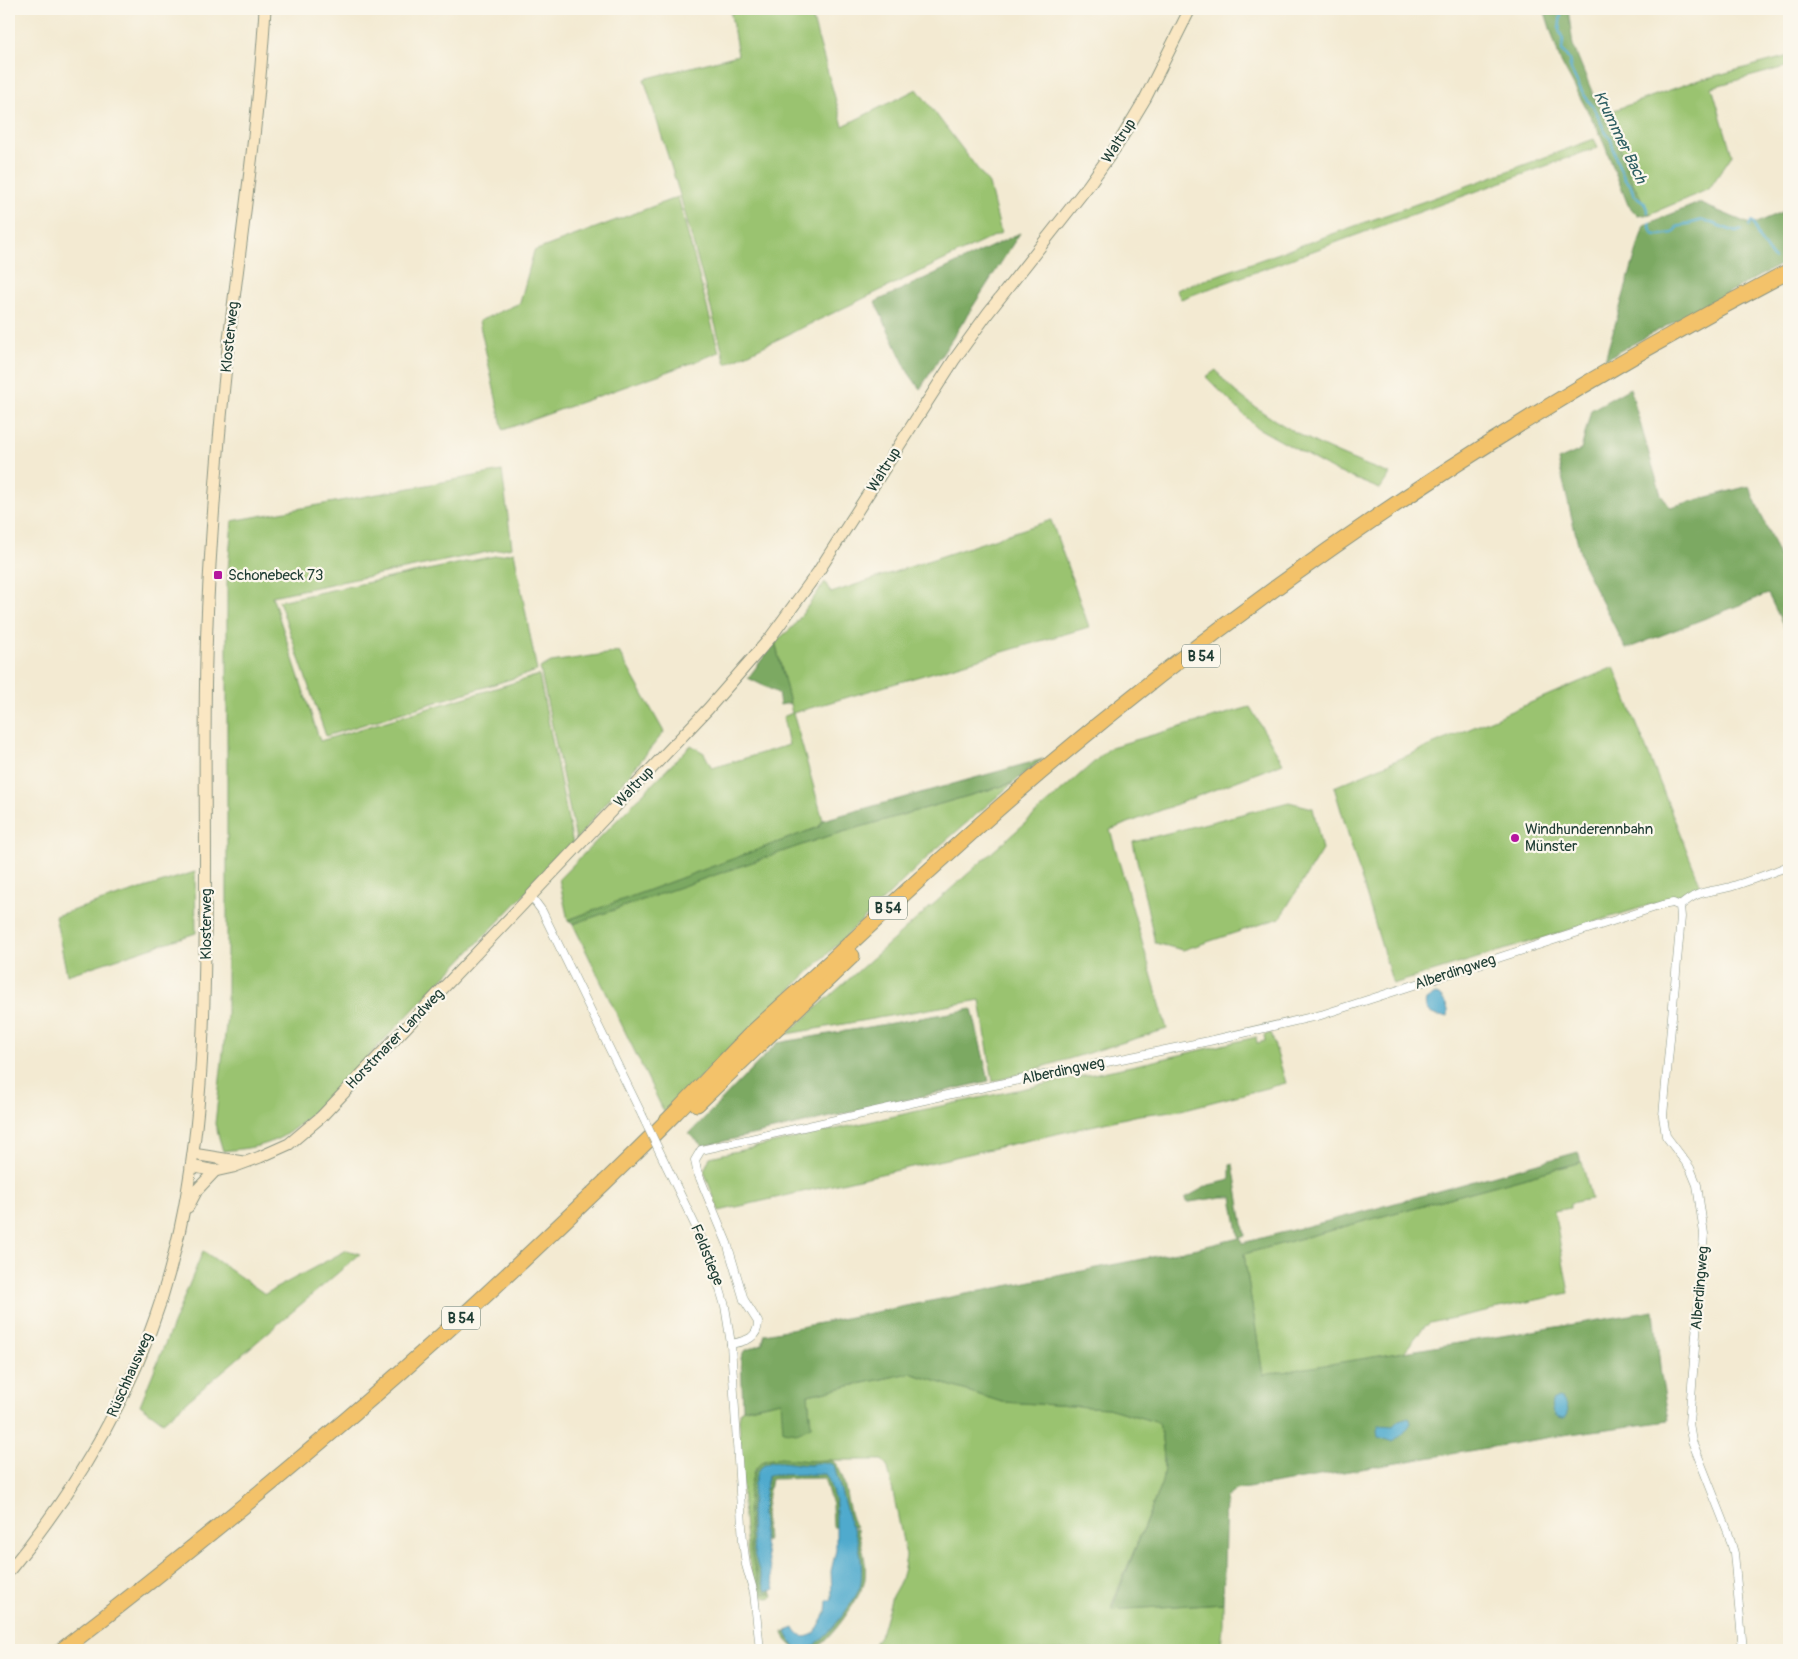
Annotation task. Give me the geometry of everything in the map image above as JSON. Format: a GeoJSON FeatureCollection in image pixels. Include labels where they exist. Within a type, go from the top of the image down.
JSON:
{"type":"FeatureCollection","features":[{"type":"Feature","properties":{"kind":"highway","name":"B 54"},"geometry":{"type":"LineString","coordinates":[[62,1650],[224,1523],[405,1368],[576,1210],[674,1114],[749,1036],[948,853],[1094,727],[1178,660],[1312,561],[1467,457],[1615,366],[1789,271]]}},
{"type":"Feature","properties":{"kind":"highway","name":"B 54"},"geometry":{"type":"LineString","coordinates":[[74,1650],[247,1514],[404,1379],[513,1280],[911,900],[1031,793],[1134,708],[1283,595],[1370,533],[1470,467],[1602,386],[1789,282]]}},
{"type":"Feature","properties":{"kind":"main road","name":"Klosterweg"},"geometry":{"type":"LineString","coordinates":[[193,1154],[205,1008],[205,694],[210,581],[220,433],[230,335],[258,110],[265,9]]}},
{"type":"Feature","properties":{"kind":"main road","name":"Waltrup"},"geometry":{"type":"LineString","coordinates":[[531,896],[708,709],[752,659],[801,597],[851,523],[954,360],[1114,150],[1145,99],[1190,9]]}},
{"type":"Feature","properties":{"kind":"main road","name":"Horstmarer Landweg"},"geometry":{"type":"LineString","coordinates":[[191,1166],[215,1170],[233,1167],[289,1144],[315,1122],[531,896]]}},
{"type":"Feature","properties":{"kind":"main road","name":"Horstmarer Landweg"},"geometry":{"type":"LineString","coordinates":[[193,1154],[244,1162]]}},
{"type":"Feature","properties":{"kind":"main road","name":"Rüschhausweg"},"geometry":{"type":"LineString","coordinates":[[9,1571],[70,1491],[117,1409],[152,1326],[168,1274],[181,1225],[193,1154]]}},
{"type":"Feature","properties":{"kind":"main road"},"geometry":{"type":"LineString","coordinates":[[181,1225],[197,1190],[215,1170]]}},
{"type":"Feature","properties":{"kind":"street"},"geometry":{"type":"LineString","coordinates":[[1680,906],[1698,893],[1729,887],[1789,866]]}},
{"type":"Feature","properties":{"kind":"street","name":"Feldstiege"},"geometry":{"type":"LineString","coordinates":[[531,896],[542,911],[701,1236],[715,1270],[725,1306],[731,1344],[742,1533],[746,1565],[756,1609],[760,1650]]}},
{"type":"Feature","properties":{"kind":"street","name":"Alberdingweg"},"geometry":{"type":"LineString","coordinates":[[731,1344],[746,1341],[754,1336],[758,1322],[744,1300],[727,1243],[697,1171],[695,1160],[701,1150],[956,1092],[1209,1041],[1321,1015],[1673,903],[1680,906],[1681,917],[1663,1116],[1666,1136],[1690,1168],[1697,1185],[1704,1234],[1688,1423],[1695,1448],[1728,1532],[1734,1553],[1743,1650]]}},
{"type":"Feature","properties":{"kind":"green space"},"geometry":{"type":"Polygon","coordinates":[[[730,9],[810,9],[843,126],[917,89],[989,184],[1001,233],[726,364],[680,195],[644,79],[738,55],[730,9]]]}},
{"type":"Feature","properties":{"kind":"green space"},"geometry":{"type":"Polygon","coordinates":[[[1544,9],[1568,9],[1573,45],[1595,99],[1614,126],[1632,182],[1650,214],[1638,216],[1628,205],[1601,136],[1560,60],[1544,9]]]}},
{"type":"Feature","properties":{"kind":"green space"},"geometry":{"type":"Polygon","coordinates":[[[1789,56],[1789,66],[1712,87],[1732,155],[1709,189],[1650,214],[1631,178],[1621,154],[1614,128],[1606,113],[1692,82],[1789,56]]]}},
{"type":"Feature","properties":{"kind":"green space"},"geometry":{"type":"Polygon","coordinates":[[[1594,139],[1598,147],[1181,299],[1176,290],[1475,183],[1594,139]]]}},
{"type":"Feature","properties":{"kind":"green space"},"geometry":{"type":"Polygon","coordinates":[[[678,197],[719,352],[503,430],[479,321],[520,303],[534,251],[678,197]]]}},
{"type":"Feature","properties":{"kind":"green space"},"geometry":{"type":"Polygon","coordinates":[[[1699,203],[1752,225],[1789,209],[1789,260],[1605,359],[1644,225],[1699,203]]]}},
{"type":"Feature","properties":{"kind":"green space"},"geometry":{"type":"Polygon","coordinates":[[[1020,233],[920,389],[908,372],[875,302],[1020,233]]]}},
{"type":"Feature","properties":{"kind":"green space"},"geometry":{"type":"Polygon","coordinates":[[[1216,370],[1237,393],[1291,430],[1349,458],[1390,474],[1380,489],[1335,471],[1256,427],[1206,377],[1216,370]]]}},
{"type":"Feature","properties":{"kind":"green space"},"geometry":{"type":"Polygon","coordinates":[[[1630,388],[1661,495],[1670,507],[1749,486],[1789,579],[1789,637],[1768,594],[1626,649],[1583,565],[1558,460],[1581,450],[1591,410],[1630,388]]]}},
{"type":"Feature","properties":{"kind":"green space"},"geometry":{"type":"Polygon","coordinates":[[[502,471],[512,547],[272,596],[320,741],[539,675],[573,844],[305,1120],[290,1132],[267,1143],[248,1148],[223,1151],[215,1124],[227,1016],[227,583],[232,521],[502,471]]]}},
{"type":"Feature","properties":{"kind":"green space"},"geometry":{"type":"Polygon","coordinates":[[[1051,520],[1089,627],[793,713],[823,820],[819,827],[568,920],[559,879],[691,745],[704,753],[712,768],[789,745],[783,717],[792,713],[775,642],[793,627],[825,582],[831,593],[1051,520]]]}},
{"type":"Feature","properties":{"kind":"green space"},"geometry":{"type":"Polygon","coordinates":[[[514,552],[537,671],[326,736],[279,601],[514,552]]]}},
{"type":"Feature","properties":{"kind":"green space"},"geometry":{"type":"Polygon","coordinates":[[[775,642],[790,703],[780,705],[778,693],[748,678],[775,642]]]}},
{"type":"Feature","properties":{"kind":"green space"},"geometry":{"type":"Polygon","coordinates":[[[619,652],[664,732],[576,840],[540,668],[551,662],[619,652]]]}},
{"type":"Feature","properties":{"kind":"green space","name":"Windhunderennbahn Münster"},"geometry":{"type":"Polygon","coordinates":[[[1614,667],[1702,889],[1393,984],[1334,787],[1614,667]]]}},
{"type":"Feature","properties":{"kind":"green space"},"geometry":{"type":"Polygon","coordinates":[[[1250,707],[1283,763],[1110,830],[1167,1029],[993,1082],[980,1000],[787,1034],[1111,747],[1250,707]]]}},
{"type":"Feature","properties":{"kind":"green space"},"geometry":{"type":"Polygon","coordinates":[[[1043,759],[1013,783],[822,838],[573,924],[568,920],[819,827],[823,820],[1043,759]]]}},
{"type":"Feature","properties":{"kind":"green space"},"geometry":{"type":"Polygon","coordinates":[[[1013,783],[935,850],[664,1112],[573,924],[822,838],[1013,783]]]}},
{"type":"Feature","properties":{"kind":"green space"},"geometry":{"type":"Polygon","coordinates":[[[1289,802],[1313,808],[1322,850],[1280,918],[1183,950],[1155,943],[1133,842],[1289,802]]]}},
{"type":"Feature","properties":{"kind":"green space"},"geometry":{"type":"Polygon","coordinates":[[[195,872],[196,933],[67,975],[55,916],[195,872]]]}},
{"type":"Feature","properties":{"kind":"green space"},"geometry":{"type":"Polygon","coordinates":[[[972,1009],[989,1081],[703,1146],[689,1134],[777,1043],[972,1009]]]}},
{"type":"Feature","properties":{"kind":"green space"},"geometry":{"type":"Polygon","coordinates":[[[1271,1033],[1286,1083],[1181,1110],[1139,1115],[719,1211],[704,1171],[710,1157],[1150,1062],[1256,1037],[1257,1043],[1265,1041],[1264,1035],[1271,1033]]]}},
{"type":"Feature","properties":{"kind":"green space"},"geometry":{"type":"Polygon","coordinates":[[[1578,1152],[1581,1162],[1244,1254],[1263,1375],[1654,1311],[1661,1375],[1669,1421],[1570,1434],[1236,1490],[1226,1498],[1223,1603],[1111,1610],[1162,1482],[1164,1467],[1159,1423],[1108,1408],[1002,1402],[910,1373],[808,1395],[811,1426],[797,1433],[783,1431],[781,1401],[743,1409],[741,1358],[744,1351],[762,1344],[765,1334],[1239,1238],[1232,1197],[1190,1202],[1186,1202],[1185,1198],[1209,1185],[1230,1180],[1230,1165],[1233,1164],[1245,1236],[1240,1238],[1242,1243],[1363,1212],[1578,1152]]]}},
{"type":"Feature","properties":{"kind":"green space"},"geometry":{"type":"Polygon","coordinates":[[[1582,1162],[1591,1199],[1570,1203],[1570,1208],[1554,1211],[1569,1293],[1430,1323],[1423,1328],[1404,1352],[1263,1376],[1244,1254],[1582,1162]]]}},
{"type":"Feature","properties":{"kind":"green space"},"geometry":{"type":"Polygon","coordinates":[[[347,1250],[360,1254],[163,1422],[140,1405],[203,1251],[265,1294],[347,1250]]]}},
{"type":"Feature","properties":{"kind":"green space"},"geometry":{"type":"Polygon","coordinates":[[[910,1373],[1002,1402],[1108,1408],[1159,1423],[1164,1452],[1162,1482],[1112,1604],[1112,1610],[1223,1603],[1223,1629],[1220,1650],[870,1650],[882,1631],[892,1596],[900,1582],[906,1556],[888,1468],[882,1460],[809,1461],[772,1459],[763,1461],[754,1470],[748,1510],[750,1546],[763,1594],[772,1593],[773,1596],[765,1598],[762,1596],[755,1586],[746,1542],[739,1419],[741,1410],[781,1401],[811,1426],[808,1395],[910,1373]]]}},
{"type":"Feature","properties":{"kind":"green space"},"geometry":{"type":"Polygon","coordinates":[[[781,1458],[809,1461],[832,1460],[841,1474],[852,1519],[856,1527],[850,1524],[834,1466],[826,1463],[809,1465],[772,1462],[756,1487],[751,1508],[753,1544],[766,1590],[771,1590],[772,1593],[763,1594],[755,1570],[750,1545],[748,1514],[750,1489],[756,1469],[762,1462],[781,1458]]]}},
{"type":"Feature","properties":{"kind":"green space"},"geometry":{"type":"Polygon","coordinates":[[[825,1474],[833,1491],[836,1507],[836,1527],[833,1527],[832,1505],[824,1478],[771,1479],[765,1513],[767,1541],[764,1541],[762,1513],[768,1475],[825,1474]]]}},
{"type":"Feature","properties":{"kind":"green space"},"geometry":{"type":"Polygon","coordinates":[[[853,1529],[857,1529],[865,1560],[863,1587],[851,1608],[827,1639],[812,1650],[796,1650],[786,1640],[783,1632],[786,1631],[789,1638],[800,1649],[837,1619],[854,1597],[860,1584],[862,1568],[860,1548],[853,1529]]]}},
{"type":"Feature","properties":{"kind":"water"},"geometry":{"type":"Polygon","coordinates":[[[1435,994],[1439,995],[1445,1002],[1448,1016],[1431,1014],[1426,1008],[1426,1000],[1435,994]]]}},
{"type":"Feature","properties":{"kind":"water"},"geometry":{"type":"Polygon","coordinates":[[[1558,1398],[1563,1400],[1567,1406],[1568,1414],[1565,1418],[1558,1417],[1552,1411],[1552,1401],[1558,1398]]]}},
{"type":"Feature","properties":{"kind":"water"},"geometry":{"type":"Polygon","coordinates":[[[1409,1417],[1411,1423],[1403,1434],[1393,1442],[1378,1437],[1377,1430],[1379,1425],[1393,1426],[1399,1420],[1409,1417]]]}},
{"type":"Feature","properties":{"kind":"water"},"geometry":{"type":"Polygon","coordinates":[[[772,1462],[810,1465],[825,1463],[834,1466],[850,1524],[859,1545],[862,1572],[857,1594],[825,1636],[807,1649],[800,1649],[795,1646],[786,1631],[794,1628],[801,1636],[812,1635],[826,1613],[827,1600],[831,1600],[832,1597],[831,1571],[836,1550],[836,1504],[825,1474],[768,1475],[762,1513],[764,1543],[775,1589],[766,1591],[754,1552],[751,1506],[756,1476],[762,1467],[772,1462]]]}},
{"type":"Feature","properties":{"kind":"waterway","name":"Krummer Bach"},"geometry":{"type":"LineString","coordinates":[[1561,14],[1559,30],[1563,40],[1562,50],[1569,60],[1571,70],[1582,92],[1596,111],[1604,130],[1611,140],[1616,159],[1625,180],[1630,184],[1634,195],[1644,202],[1648,212]]}},
{"type":"Feature","properties":{"kind":"waterway","name":"Krummer Bach"},"geometry":{"type":"LineString","coordinates":[[1650,223],[1650,229],[1657,235],[1673,233],[1677,227],[1703,220],[1736,232],[1742,230]]}},
{"type":"Feature","properties":{"kind":"waterway","name":"Krummer Bach"},"geometry":{"type":"LineString","coordinates":[[1749,226],[1753,222],[1759,239],[1774,259]]}},
{"type":"Feature","properties":{"kind":"place","name":"Schonebeck 73"},"geometry":{"type":"Point","coordinates":[218,575]}},
{"type":"Feature","properties":{"kind":"place","name":"Windhunderennbahn Münster"},"geometry":{"type":"Point","coordinates":[1515,838]}}]}
